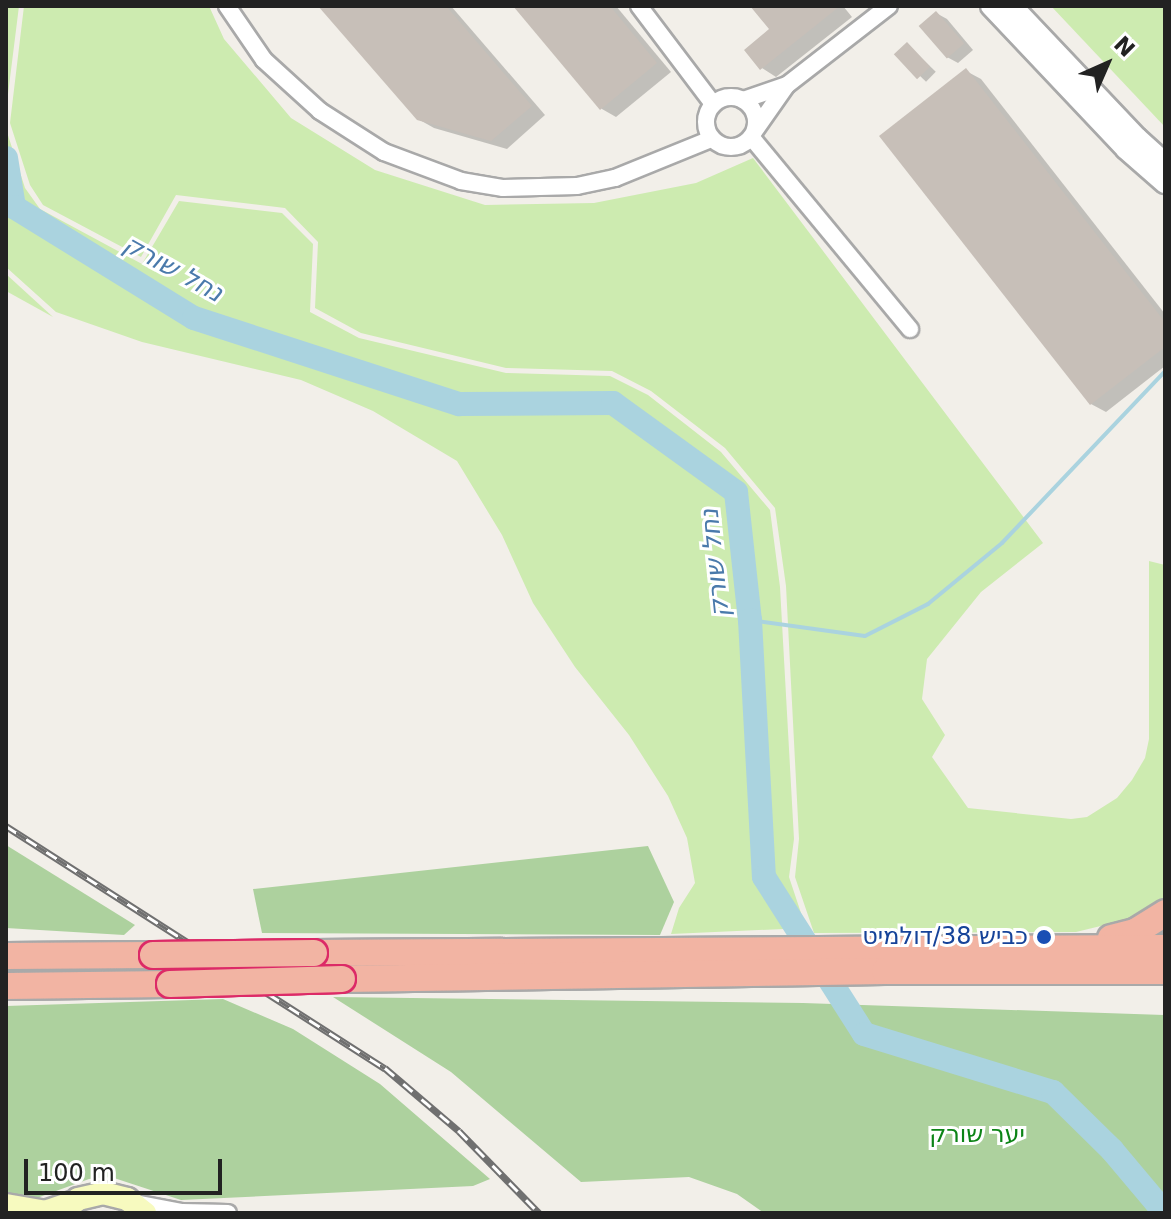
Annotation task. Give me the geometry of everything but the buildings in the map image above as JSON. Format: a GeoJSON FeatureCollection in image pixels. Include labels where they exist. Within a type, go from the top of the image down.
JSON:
{"type":"FeatureCollection","features":[{"type":"Feature","properties":{"kind":"highway"},"geometry":{"type":"LineString","coordinates":[[1066,946],[1135,932],[1165,913]]}},
{"type":"Feature","properties":{"kind":"highway"},"geometry":{"type":"LineString","coordinates":[[6,956],[1066,946],[1165,948]]}},
{"type":"Feature","properties":{"kind":"highway"},"geometry":{"type":"LineString","coordinates":[[6,986],[342,979],[741,976],[885,971],[1165,971]]}},
{"type":"Feature","properties":{"kind":"highway"},"geometry":{"type":"LineString","coordinates":[[1114,971],[1143,978],[1165,991]]}},
{"type":"Feature","properties":{"kind":"main road"},"geometry":{"type":"LineString","coordinates":[[6,1205],[45,1212],[66,1208],[86,1196],[107,1193],[140,1208]]}},
{"type":"Feature","properties":{"kind":"street"},"geometry":{"type":"LineString","coordinates":[[227,6],[264,60],[320,111],[356,137],[384,152],[461,181],[503,188],[577,186],[652,165],[711,139],[732,148],[753,134],[787,85],[889,6]]}},
{"type":"Feature","properties":{"kind":"street"},"geometry":{"type":"LineString","coordinates":[[639,6],[713,104]]}},
{"type":"Feature","properties":{"kind":"street"},"geometry":{"type":"LineString","coordinates":[[991,6],[1126,149],[1165,183]]}},
{"type":"Feature","properties":{"kind":"street"},"geometry":{"type":"LineString","coordinates":[[1012,6],[1119,120],[1165,163]]}},
{"type":"Feature","properties":{"kind":"street"},"geometry":{"type":"LineString","coordinates":[[711,139],[706,125],[713,104],[726,97],[743,100],[787,85]]}},
{"type":"Feature","properties":{"kind":"street"},"geometry":{"type":"LineString","coordinates":[[743,100],[755,114],[753,134],[910,329]]}},
{"type":"Feature","properties":{"kind":"street"},"geometry":{"type":"LineString","coordinates":[[140,1208],[228,1213]]}},
{"type":"Feature","properties":{"kind":"green space"},"geometry":{"type":"Polygon","coordinates":[[[6,6],[19,6],[6,110],[6,6]]]}},
{"type":"Feature","properties":{"kind":"green space"},"geometry":{"type":"Polygon","coordinates":[[[24,6],[209,6],[224,39],[291,118],[375,170],[485,205],[594,203],[696,183],[753,158],[1043,543],[981,592],[927,659],[922,699],[945,735],[932,757],[968,808],[1071,819],[1087,817],[1117,798],[1132,780],[1145,758],[1149,739],[1149,561],[1165,565],[1165,899],[1146,915],[1076,932],[814,933],[795,877],[799,839],[786,586],[775,508],[725,448],[651,391],[612,371],[506,368],[361,333],[315,308],[318,242],[285,208],[176,195],[141,257],[43,205],[30,185],[10,123],[24,6]]]}},
{"type":"Feature","properties":{"kind":"green space"},"geometry":{"type":"Polygon","coordinates":[[[1051,6],[1165,6],[1165,127],[1051,6]]]}},
{"type":"Feature","properties":{"kind":"green space"},"geometry":{"type":"Polygon","coordinates":[[[6,129],[25,188],[40,209],[142,264],[179,201],[282,213],[313,244],[310,312],[359,338],[506,373],[610,376],[648,395],[721,452],[770,510],[780,587],[794,839],[789,877],[806,928],[671,934],[679,908],[695,883],[687,838],[668,796],[629,735],[575,667],[533,603],[502,535],[457,461],[373,411],[301,380],[142,342],[56,312],[6,267],[6,129]]]}},
{"type":"Feature","properties":{"kind":"green space"},"geometry":{"type":"Polygon","coordinates":[[[6,274],[53,317],[6,291],[6,274]]]}},
{"type":"Feature","properties":{"kind":"green space"},"geometry":{"type":"Polygon","coordinates":[[[6,845],[135,925],[124,935],[6,928],[6,845]]]}},
{"type":"Feature","properties":{"kind":"green space"},"geometry":{"type":"Polygon","coordinates":[[[648,846],[674,902],[660,935],[262,933],[253,889],[648,846]]]}},
{"type":"Feature","properties":{"kind":"green space","name":"יער שורק"},"geometry":{"type":"Polygon","coordinates":[[[333,997],[803,1003],[1164,1015],[1165,1213],[764,1213],[737,1194],[689,1177],[581,1182],[451,1072],[333,997]]]}},
{"type":"Feature","properties":{"kind":"green space"},"geometry":{"type":"Polygon","coordinates":[[[223,999],[293,1029],[380,1084],[490,1179],[473,1186],[181,1200],[111,1177],[89,1179],[34,1199],[6,1193],[6,1006],[223,999]]]}},
{"type":"Feature","properties":{"kind":"waterway","name":"נחל שורק"},"geometry":{"type":"LineString","coordinates":[[6,158],[14,207],[194,318],[459,404],[613,403],[736,492],[750,620],[764,877],[864,1034],[1053,1092],[1112,1150],[1165,1213]]}},
{"type":"Feature","properties":{"kind":"waterway"},"geometry":{"type":"LineString","coordinates":[[750,620],[865,636],[928,604],[1002,543],[1165,371]]}},
{"type":"Feature","properties":{"kind":"railway"},"geometry":{"type":"LineString","coordinates":[[6,826],[385,1068],[459,1131],[539,1213]]}},
{"type":"Feature","properties":{"kind":"place","name":"כביש 38/דולמיט"},"geometry":{"type":"Point","coordinates":[1044,937]}}]}
